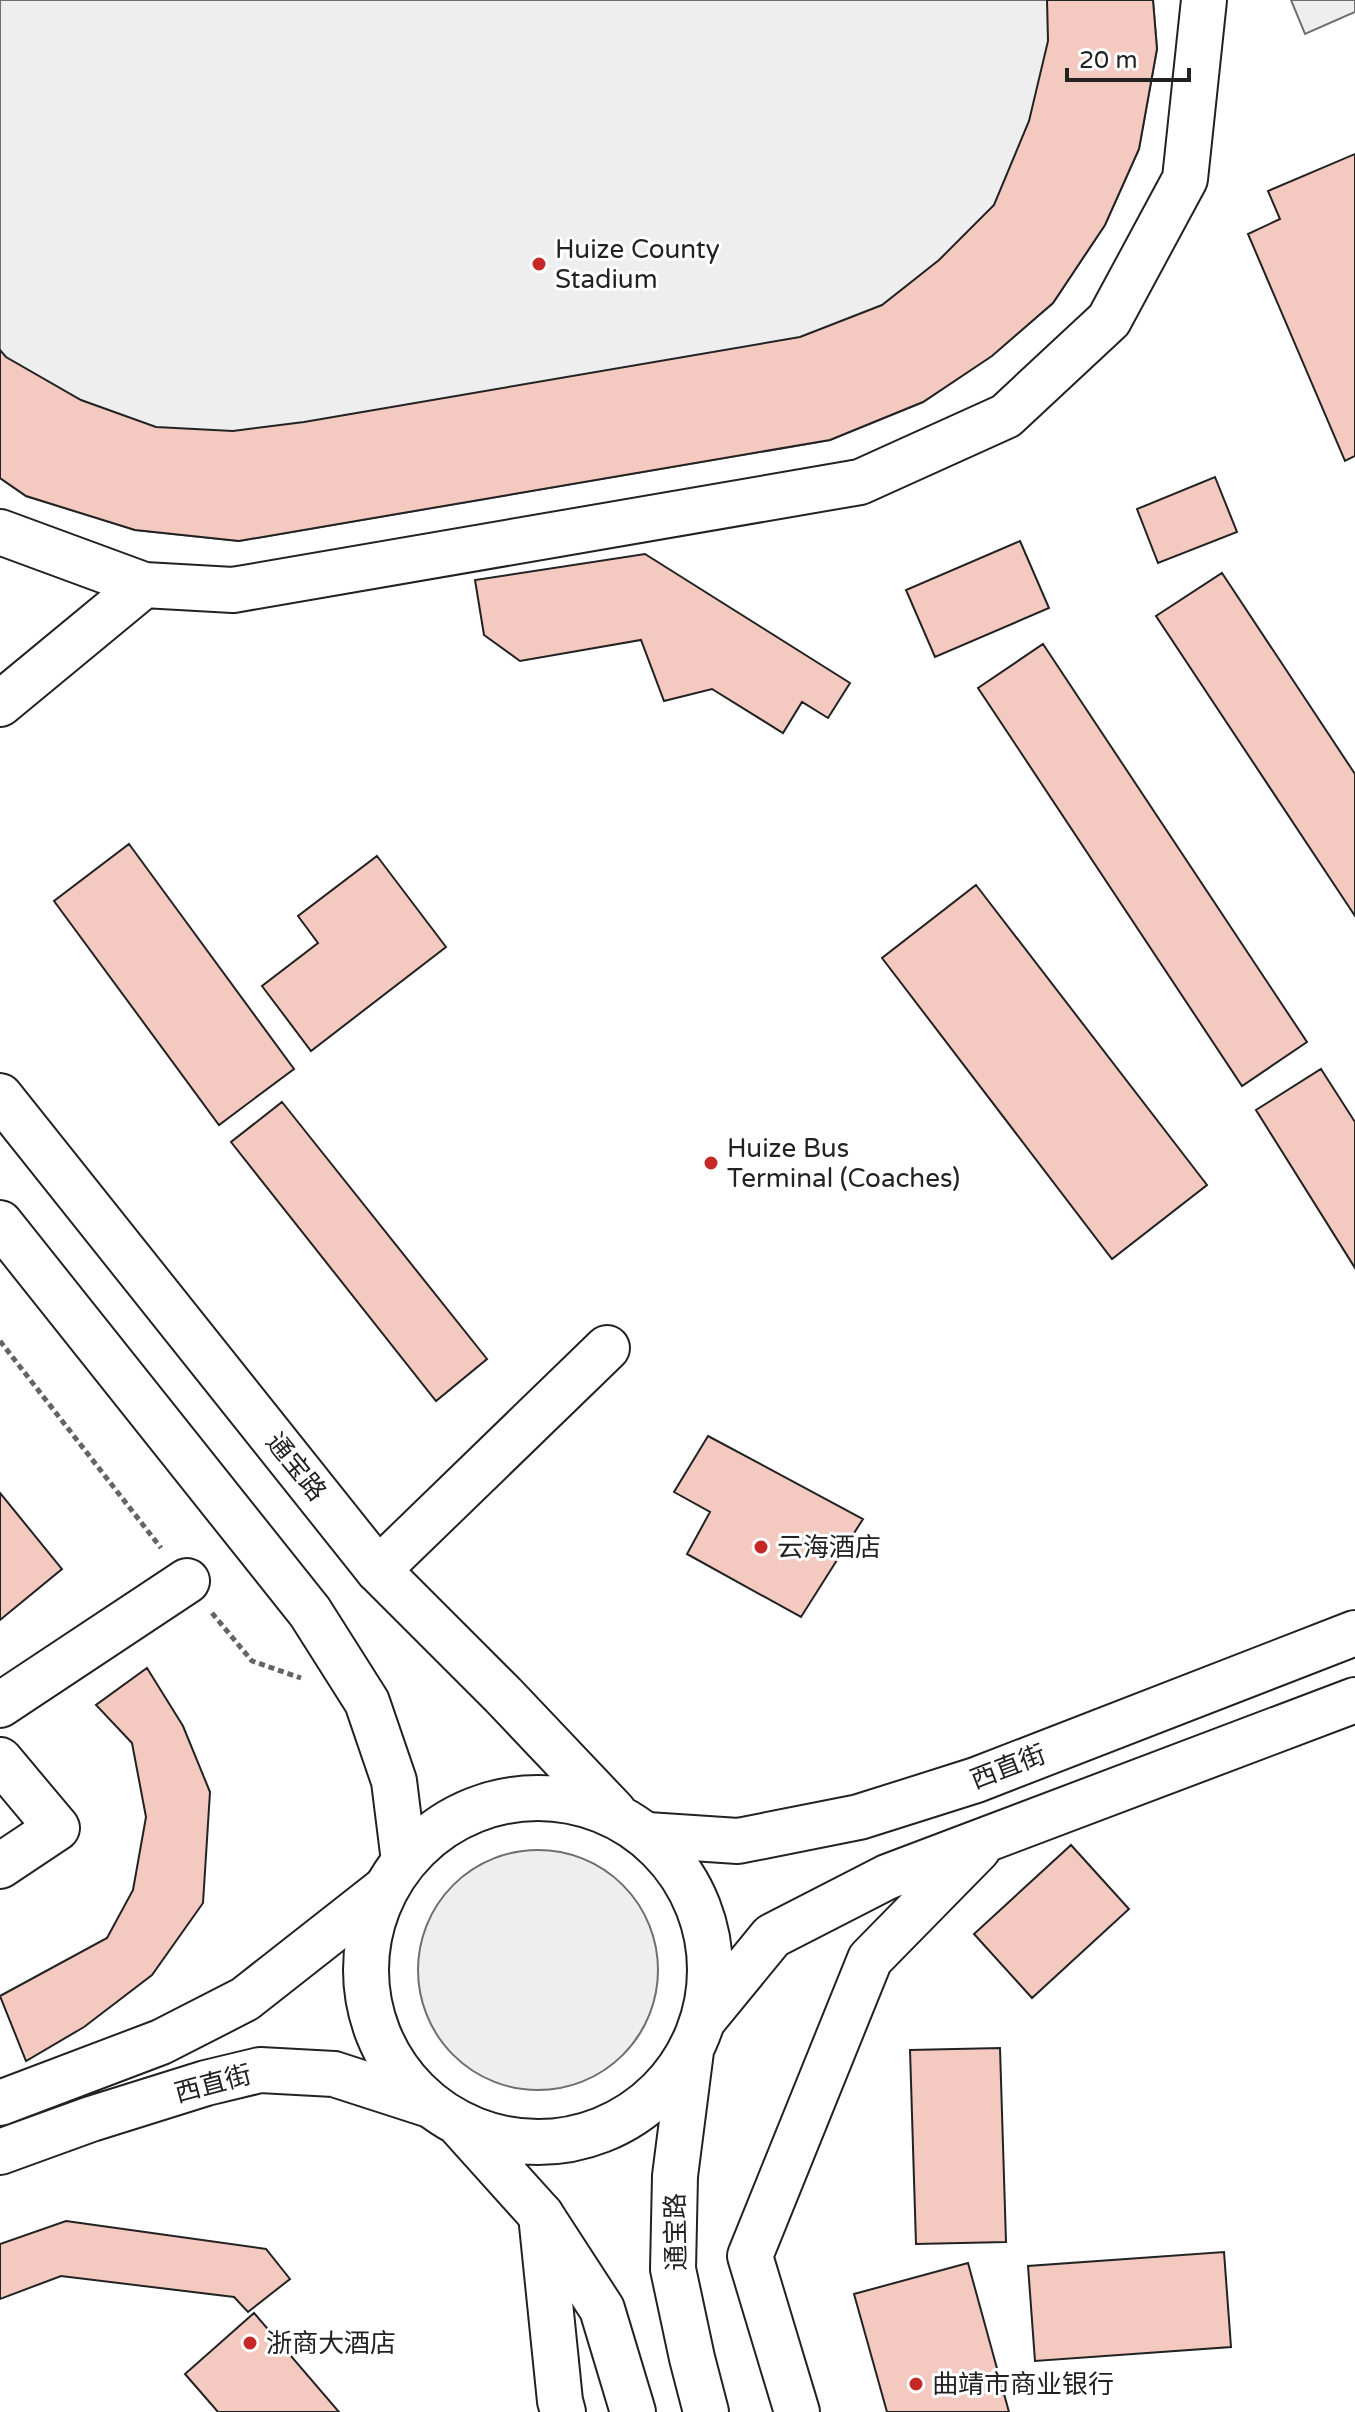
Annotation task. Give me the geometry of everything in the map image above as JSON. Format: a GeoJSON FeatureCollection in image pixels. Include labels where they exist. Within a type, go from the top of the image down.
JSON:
{"type":"FeatureCollection","features":[{"type":"Feature","properties":{"kind":"street"},"geometry":{"type":"LineString","coordinates":[[0,532],[144,585],[233,590],[860,482],[1006,416],[1109,320],[1185,179],[1204,0]]}},
{"type":"Feature","properties":{"kind":"street"},"geometry":{"type":"LineString","coordinates":[[0,704],[144,585]]}},
{"type":"Feature","properties":{"kind":"street","name":"通宝路"},"geometry":{"type":"LineString","coordinates":[[0,1096],[378,1570],[632,1826],[671,1859],[690,1887],[703,1918],[710,1952],[710,1986],[697,2035],[675,2176],[673,2269],[706,2412]]}},
{"type":"Feature","properties":{"kind":"street"},"geometry":{"type":"LineString","coordinates":[[0,1223],[319,1625],[367,1702],[394,1781],[395,1875],[373,1921],[367,1954],[367,1988],[374,2022],[387,2053],[406,2081],[444,2114],[541,2215],[602,2309],[633,2412]]}},
{"type":"Feature","properties":{"kind":"street"},"geometry":{"type":"LineString","coordinates":[[378,1570],[607,1348]]}},
{"type":"Feature","properties":{"kind":"street"},"geometry":{"type":"LineString","coordinates":[[0,1705],[187,1581]]}},
{"type":"Feature","properties":{"kind":"street","name":"西直街"},"geometry":{"type":"LineString","coordinates":[[0,2103],[161,2042],[245,1999],[395,1875],[428,1837],[456,1817],[487,1804],[520,1797],[565,1799],[587,1803],[632,1826],[738,1841],[859,1817],[976,1780],[1355,1633]]}},
{"type":"Feature","properties":{"kind":"street","name":"西直街"},"geometry":{"type":"LineString","coordinates":[[0,2152],[91,2119],[206,2083],[260,2070],[334,2074],[444,2114],[490,2136],[523,2143],[557,2142],[590,2136],[621,2122],[649,2103],[673,2079],[697,2035],[772,1936],[887,1877],[1355,1700]]}},
{"type":"Feature","properties":{"kind":"street"},"geometry":{"type":"LineString","coordinates":[[0,1760],[57,1828],[0,1866]]}},
{"type":"Feature","properties":{"kind":"street"},"geometry":{"type":"LineString","coordinates":[[797,2412],[750,2256],[870,1959],[988,1839]]}},
{"type":"Feature","properties":{"kind":"street"},"geometry":{"type":"LineString","coordinates":[[541,2215],[563,2412]]}},
{"type":"Feature","properties":{"kind":"shaded area","name":"Huize County Stadium"},"geometry":{"type":"Polygon","coordinates":[[[0,0],[1153,0],[1157,49],[1139,149],[1105,225],[1053,303],[991,356],[923,402],[830,440],[239,541],[135,530],[26,496],[0,478],[0,0]]]}},
{"type":"Feature","properties":{"kind":"shaded area"},"geometry":{"type":"Polygon","coordinates":[[[1291,0],[1355,0],[1355,12],[1305,34],[1291,0]]]}},
{"type":"Feature","properties":{"kind":"shaded area"},"geometry":{"type":"Polygon","coordinates":[[[538,1850],[562,1852],[584,1859],[605,1870],[623,1885],[638,1903],[649,1924],[656,1946],[656,1994],[649,2016],[638,2037],[623,2055],[605,2070],[584,2081],[562,2088],[538,2090],[514,2088],[492,2081],[471,2070],[453,2055],[438,2037],[427,2016],[420,1994],[418,1970],[420,1946],[427,1924],[438,1903],[453,1885],[471,1870],[492,1859],[514,1852],[538,1850]]]}},
{"type":"Feature","properties":{"kind":"building"},"geometry":{"type":"Polygon","coordinates":[[[1047,0],[1153,0],[1157,49],[1139,149],[1105,225],[1053,303],[992,356],[923,402],[830,440],[239,541],[135,530],[26,496],[0,478],[0,350],[6,357],[81,400],[156,427],[233,431],[304,422],[800,337],[882,305],[939,260],[994,205],[1029,121],[1048,41],[1047,0]]]}},
{"type":"Feature","properties":{"kind":"building"},"geometry":{"type":"Polygon","coordinates":[[[1355,154],[1355,456],[1345,461],[1248,234],[1280,219],[1268,191],[1355,154]]]}},
{"type":"Feature","properties":{"kind":"building"},"geometry":{"type":"Polygon","coordinates":[[[1215,477],[1237,532],[1158,563],[1137,509],[1215,477]]]}},
{"type":"Feature","properties":{"kind":"building"},"geometry":{"type":"Polygon","coordinates":[[[1020,541],[1049,608],[935,657],[906,590],[1020,541]]]}},
{"type":"Feature","properties":{"kind":"building"},"geometry":{"type":"Polygon","coordinates":[[[645,554],[850,683],[828,718],[802,702],[783,733],[712,689],[664,701],[641,640],[520,661],[484,635],[475,580],[645,554]]]}},
{"type":"Feature","properties":{"kind":"building"},"geometry":{"type":"Polygon","coordinates":[[[1222,573],[1355,774],[1355,916],[1156,616],[1222,573]]]}},
{"type":"Feature","properties":{"kind":"building"},"geometry":{"type":"Polygon","coordinates":[[[1043,644],[1307,1042],[1242,1086],[978,688],[1043,644]]]}},
{"type":"Feature","properties":{"kind":"building"},"geometry":{"type":"Polygon","coordinates":[[[129,844],[294,1069],[219,1125],[54,901],[129,844]]]}},
{"type":"Feature","properties":{"kind":"building"},"geometry":{"type":"Polygon","coordinates":[[[377,856],[446,947],[311,1051],[262,986],[318,943],[298,916],[377,856]]]}},
{"type":"Feature","properties":{"kind":"building"},"geometry":{"type":"Polygon","coordinates":[[[976,885],[1207,1185],[1112,1259],[882,958],[976,885]]]}},
{"type":"Feature","properties":{"kind":"building"},"geometry":{"type":"Polygon","coordinates":[[[1321,1069],[1355,1122],[1355,1268],[1256,1110],[1321,1069]]]}},
{"type":"Feature","properties":{"kind":"building"},"geometry":{"type":"Polygon","coordinates":[[[282,1102],[487,1359],[436,1401],[231,1142],[282,1102]]]}},
{"type":"Feature","properties":{"kind":"building"},"geometry":{"type":"Polygon","coordinates":[[[708,1436],[863,1519],[801,1617],[687,1554],[710,1512],[674,1492],[708,1436]]]}},
{"type":"Feature","properties":{"kind":"building"},"geometry":{"type":"Polygon","coordinates":[[[0,1493],[62,1569],[0,1620],[0,1493]]]}},
{"type":"Feature","properties":{"kind":"building"},"geometry":{"type":"Polygon","coordinates":[[[147,1668],[183,1726],[210,1792],[203,1903],[152,1975],[84,2027],[26,2061],[0,1996],[107,1938],[133,1890],[146,1817],[132,1743],[96,1705],[147,1668]]]}},
{"type":"Feature","properties":{"kind":"building"},"geometry":{"type":"Polygon","coordinates":[[[1071,1845],[1129,1909],[1032,1998],[974,1934],[1071,1845]]]}},
{"type":"Feature","properties":{"kind":"building"},"geometry":{"type":"Polygon","coordinates":[[[1000,2048],[1006,2242],[916,2244],[910,2050],[1000,2048]]]}},
{"type":"Feature","properties":{"kind":"building"},"geometry":{"type":"Polygon","coordinates":[[[66,2221],[266,2249],[290,2279],[248,2312],[234,2297],[61,2276],[0,2299],[0,2244],[66,2221]]]}},
{"type":"Feature","properties":{"kind":"building"},"geometry":{"type":"Polygon","coordinates":[[[1224,2252],[1231,2347],[1035,2361],[1028,2266],[1224,2252]]]}},
{"type":"Feature","properties":{"kind":"building"},"geometry":{"type":"Polygon","coordinates":[[[968,2263],[1009,2412],[887,2412],[854,2294],[968,2263]]]}},
{"type":"Feature","properties":{"kind":"building","name":"浙商大酒店"},"geometry":{"type":"Polygon","coordinates":[[[254,2313],[339,2412],[218,2412],[185,2374],[254,2313]]]}},
{"type":"Feature","properties":{"kind":"place","name":"Huize County Stadium"},"geometry":{"type":"Point","coordinates":[539,264]}},
{"type":"Feature","properties":{"kind":"place","name":"Huize Bus Terminal (Coaches)"},"geometry":{"type":"Point","coordinates":[711,1163]}},
{"type":"Feature","properties":{"kind":"place","name":"云海酒店"},"geometry":{"type":"Point","coordinates":[761,1547]}},
{"type":"Feature","properties":{"kind":"place","name":"浙商大酒店"},"geometry":{"type":"Point","coordinates":[250,2343]}},
{"type":"Feature","properties":{"kind":"place","name":"曲靖市商业银行"},"geometry":{"type":"Point","coordinates":[916,2384]}}]}
